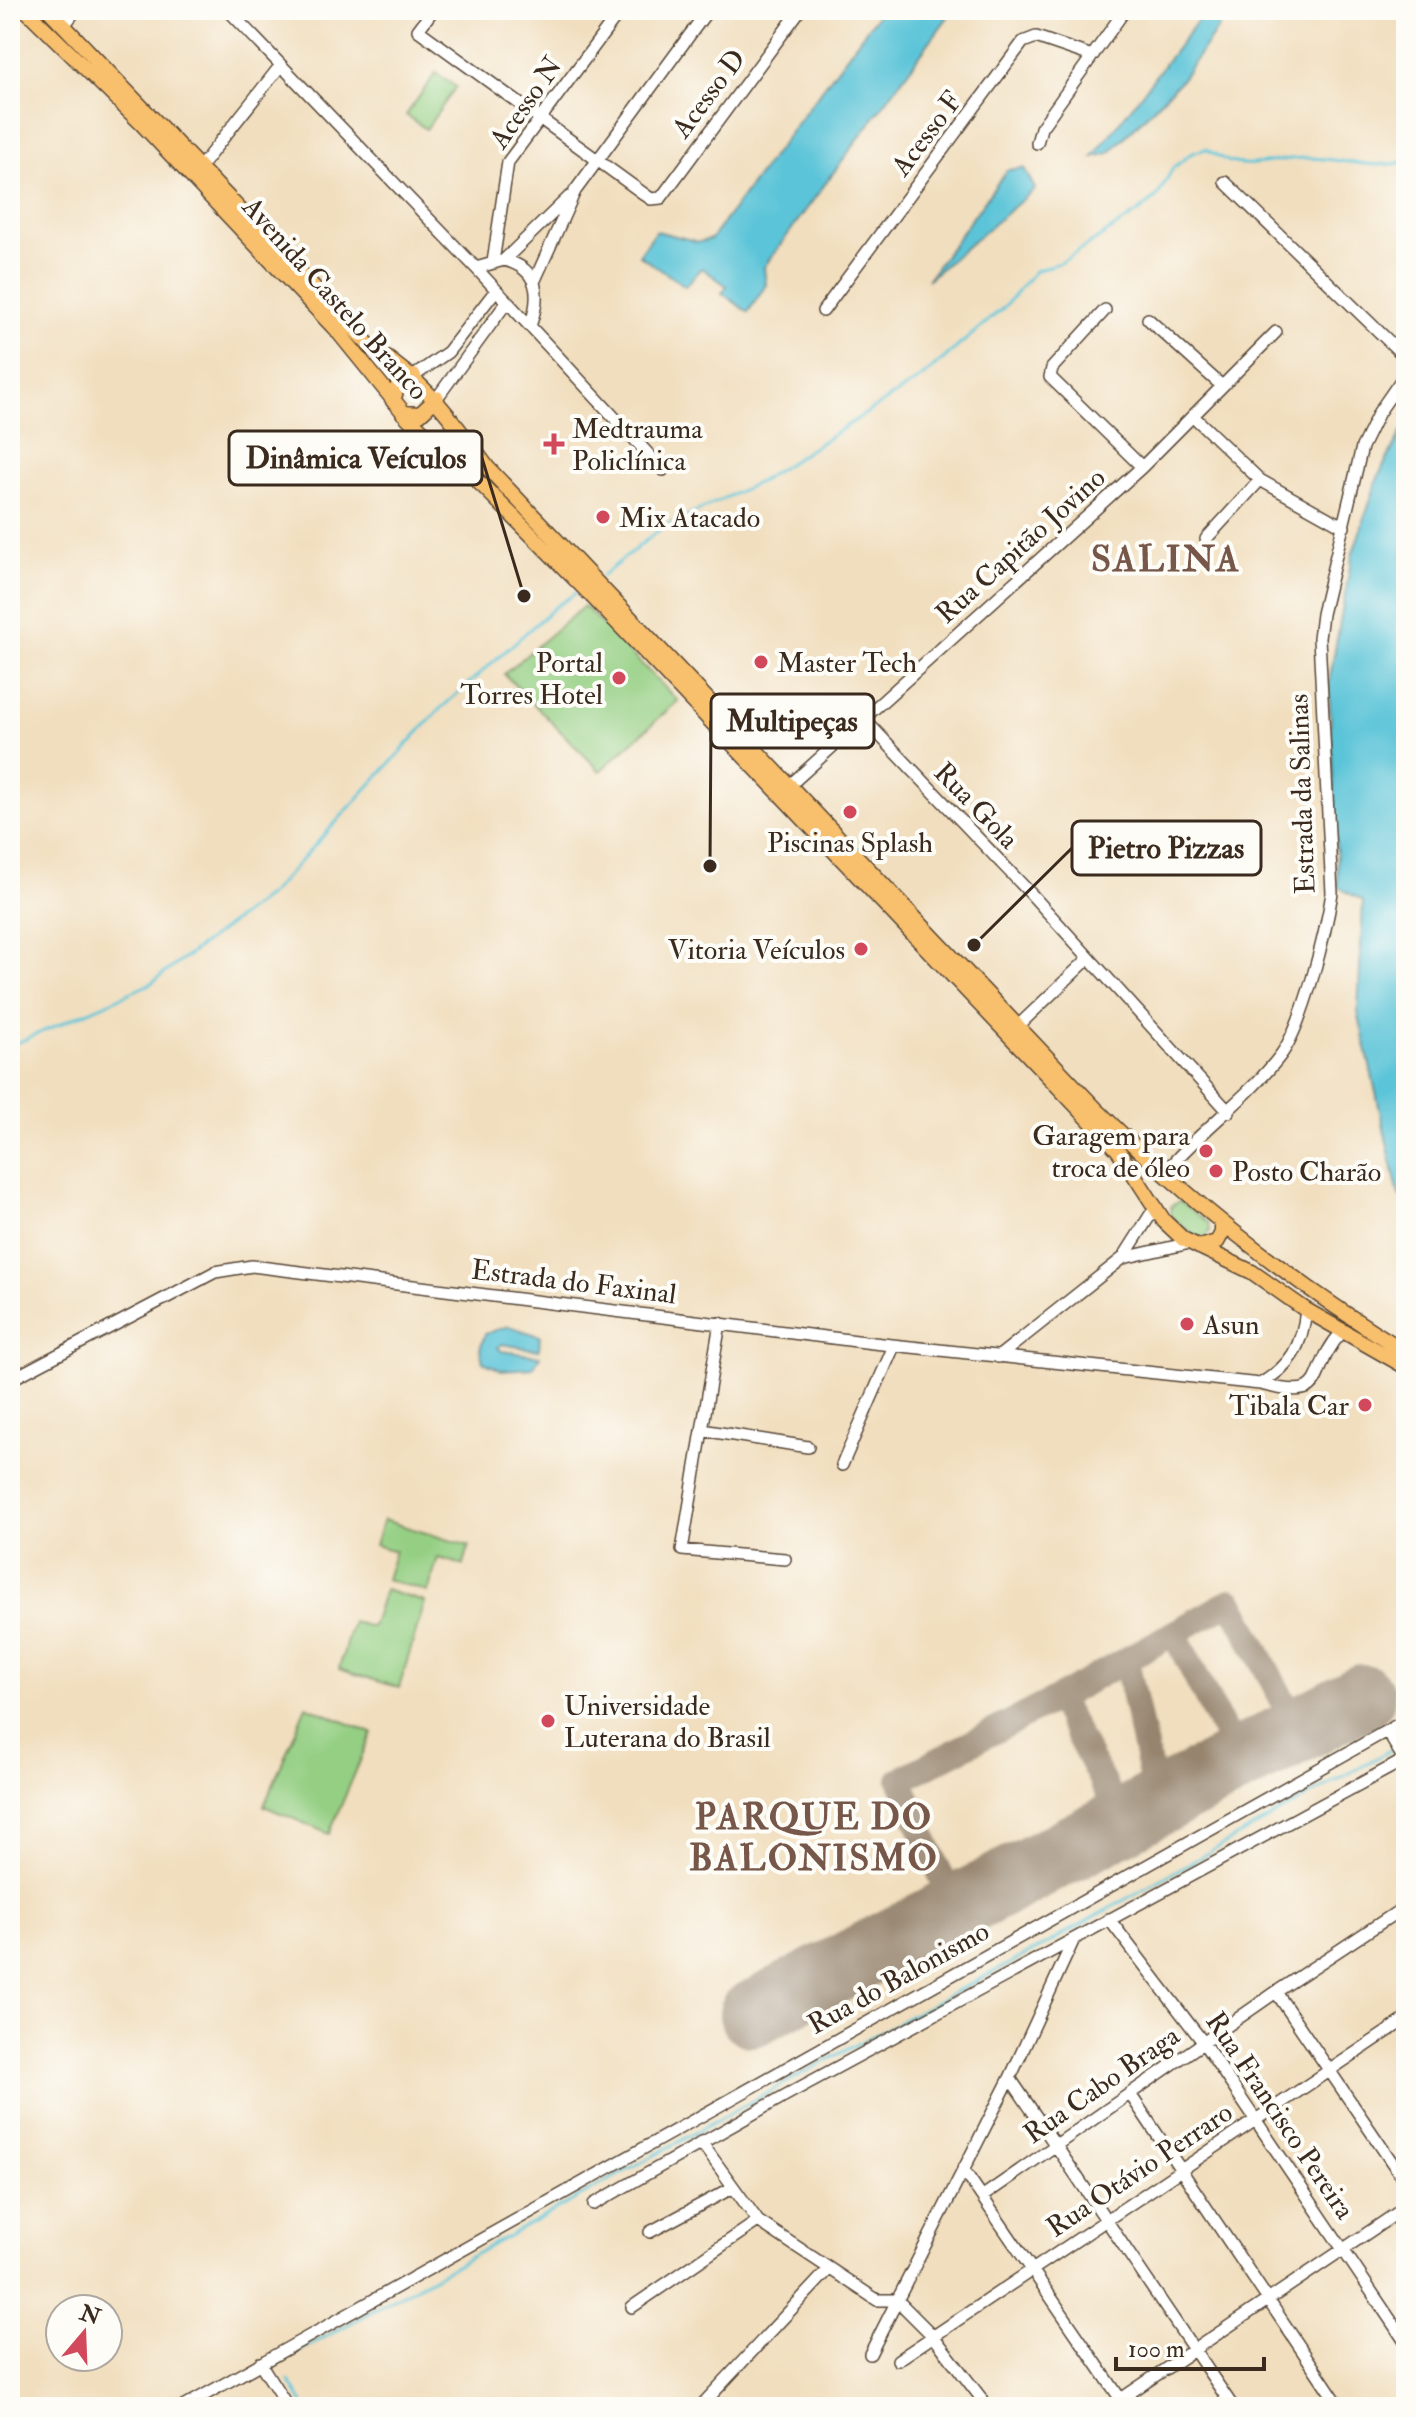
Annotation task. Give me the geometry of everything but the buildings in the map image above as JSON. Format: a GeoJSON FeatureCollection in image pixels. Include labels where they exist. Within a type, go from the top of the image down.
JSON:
{"type":"FeatureCollection","features":[{"type":"Feature","properties":{"kind":"main road","name":"Avenida Castelo Branco"},"geometry":{"type":"LineString","coordinates":[[26,10],[141,123],[339,333],[403,413],[484,487],[590,594],[1105,1136],[1173,1231],[1194,1245],[1252,1272],[1306,1310],[1406,1367]]}},
{"type":"Feature","properties":{"kind":"main road","name":"Avenida Castelo Branco"},"geometry":{"type":"LineString","coordinates":[[54,15],[370,346],[414,376],[437,398],[487,467],[1097,1110],[1182,1191],[1311,1293],[1406,1352]]}},
{"type":"Feature","properties":{"kind":"main road"},"geometry":{"type":"LineString","coordinates":[[393,401],[398,385],[414,376]]}},
{"type":"Feature","properties":{"kind":"main road"},"geometry":{"type":"LineString","coordinates":[[403,413],[420,414],[437,398]]}},
{"type":"Feature","properties":{"kind":"main road"},"geometry":{"type":"LineString","coordinates":[[1153,1201],[1164,1173]]}},
{"type":"Feature","properties":{"kind":"main road"},"geometry":{"type":"LineString","coordinates":[[1153,1201],[1182,1191]]}},
{"type":"Feature","properties":{"kind":"main road"},"geometry":{"type":"LineString","coordinates":[[1194,1245],[1217,1242],[1222,1233],[1222,1223]]}},
{"type":"Feature","properties":{"kind":"street"},"geometry":{"type":"LineString","coordinates":[[54,15],[76,10]]}},
{"type":"Feature","properties":{"kind":"street"},"geometry":{"type":"LineString","coordinates":[[228,10],[476,268],[663,470]]}},
{"type":"Feature","properties":{"kind":"street"},"geometry":{"type":"LineString","coordinates":[[433,10],[418,30],[596,161]]}},
{"type":"Feature","properties":{"kind":"street","name":"Acesso N"},"geometry":{"type":"LineString","coordinates":[[498,261],[508,162],[621,10]]}},
{"type":"Feature","properties":{"kind":"street"},"geometry":{"type":"LineString","coordinates":[[530,326],[538,303],[535,280],[575,191],[708,10]]}},
{"type":"Feature","properties":{"kind":"street","name":"Acesso D"},"geometry":{"type":"LineString","coordinates":[[596,161],[651,199],[661,198],[800,10]]}},
{"type":"Feature","properties":{"kind":"street"},"geometry":{"type":"LineString","coordinates":[[1037,143],[1041,128],[1125,10]]}},
{"type":"Feature","properties":{"kind":"street","name":"Acesso F"},"geometry":{"type":"LineString","coordinates":[[823,311],[1023,42],[1036,37],[1092,56]]}},
{"type":"Feature","properties":{"kind":"street"},"geometry":{"type":"LineString","coordinates":[[201,166],[281,65]]}},
{"type":"Feature","properties":{"kind":"street"},"geometry":{"type":"LineString","coordinates":[[1225,182],[1406,358]]}},
{"type":"Feature","properties":{"kind":"street"},"geometry":{"type":"LineString","coordinates":[[476,268],[498,261],[575,191]]}},
{"type":"Feature","properties":{"kind":"street"},"geometry":{"type":"LineString","coordinates":[[498,261],[526,270],[535,280]]}},
{"type":"Feature","properties":{"kind":"street"},"geometry":{"type":"LineString","coordinates":[[414,376],[448,352],[496,290]]}},
{"type":"Feature","properties":{"kind":"street"},"geometry":{"type":"LineString","coordinates":[[437,398],[460,362],[507,302]]}},
{"type":"Feature","properties":{"kind":"street"},"geometry":{"type":"LineString","coordinates":[[1105,310],[1052,368],[1050,377],[1142,467]]}},
{"type":"Feature","properties":{"kind":"street"},"geometry":{"type":"LineString","coordinates":[[1148,319],[1222,386]]}},
{"type":"Feature","properties":{"kind":"street","name":"Rua Capitão Jovino"},"geometry":{"type":"LineString","coordinates":[[790,785],[1142,467],[1276,332]]}},
{"type":"Feature","properties":{"kind":"street"},"geometry":{"type":"LineString","coordinates":[[448,352],[460,362]]}},
{"type":"Feature","properties":{"kind":"street","name":"Estrada da Salinas"},"geometry":{"type":"LineString","coordinates":[[1164,1173],[1188,1146],[1229,1112],[1286,1047],[1326,933],[1332,893],[1319,638],[1362,447],[1379,412],[1406,373]]}},
{"type":"Feature","properties":{"kind":"street"},"geometry":{"type":"LineString","coordinates":[[1193,416],[1260,480],[1344,527]]}},
{"type":"Feature","properties":{"kind":"street"},"geometry":{"type":"LineString","coordinates":[[1206,539],[1260,480]]}},
{"type":"Feature","properties":{"kind":"street","name":"Rua Gola"},"geometry":{"type":"LineString","coordinates":[[864,719],[1229,1112]]}},
{"type":"Feature","properties":{"kind":"street"},"geometry":{"type":"LineString","coordinates":[[1018,1026],[1089,958]]}},
{"type":"Feature","properties":{"kind":"street"},"geometry":{"type":"LineString","coordinates":[[998,1357],[1123,1258],[1153,1201]]}},
{"type":"Feature","properties":{"kind":"street"},"geometry":{"type":"LineString","coordinates":[[1123,1258],[1194,1245]]}},
{"type":"Feature","properties":{"kind":"street","name":"Estrada do Faxinal"},"geometry":{"type":"LineString","coordinates":[[10,1380],[215,1272],[252,1266],[894,1346],[1260,1384],[1296,1393],[1308,1390],[1342,1332]]}},
{"type":"Feature","properties":{"kind":"street"},"geometry":{"type":"LineString","coordinates":[[1260,1384],[1290,1363],[1301,1339],[1306,1310]]}},
{"type":"Feature","properties":{"kind":"street"},"geometry":{"type":"LineString","coordinates":[[720,1323],[682,1550],[785,1559]]}},
{"type":"Feature","properties":{"kind":"street"},"geometry":{"type":"LineString","coordinates":[[842,1465],[894,1346]]}},
{"type":"Feature","properties":{"kind":"street"},"geometry":{"type":"LineString","coordinates":[[702,1430],[808,1447]]}},
{"type":"Feature","properties":{"kind":"street","name":"Rua do Balonismo"},"geometry":{"type":"LineString","coordinates":[[183,2407],[1390,1735],[1406,1720]]}},
{"type":"Feature","properties":{"kind":"street"},"geometry":{"type":"LineString","coordinates":[[1390,1735],[1404,1760]]}},
{"type":"Feature","properties":{"kind":"street","name":"Rua do Balonismo"},"geometry":{"type":"LineString","coordinates":[[594,2204],[701,2142],[1404,1760]]}},
{"type":"Feature","properties":{"kind":"street","name":"Rua Cabo Braga"},"geometry":{"type":"LineString","coordinates":[[983,2196],[1055,2143],[1406,1906]]}},
{"type":"Feature","properties":{"kind":"street","name":"Rua Francisco Pereira"},"geometry":{"type":"LineString","coordinates":[[1109,1919],[1203,2042],[1406,2343]]}},
{"type":"Feature","properties":{"kind":"street"},"geometry":{"type":"LineString","coordinates":[[870,2354],[1010,2078],[1074,1939]]}},
{"type":"Feature","properties":{"kind":"street"},"geometry":{"type":"LineString","coordinates":[[1276,1992],[1406,2183]]}},
{"type":"Feature","properties":{"kind":"street","name":"Rua Otávio Perraro"},"geometry":{"type":"LineString","coordinates":[[898,2360],[1406,2019]]}},
{"type":"Feature","properties":{"kind":"street"},"geometry":{"type":"LineString","coordinates":[[1010,2078],[1233,2407]]}},
{"type":"Feature","properties":{"kind":"street"},"geometry":{"type":"LineString","coordinates":[[1130,2094],[1336,2401]]}},
{"type":"Feature","properties":{"kind":"street"},"geometry":{"type":"LineString","coordinates":[[701,2142],[758,2221],[877,2300],[897,2300],[934,2337],[988,2407]]}},
{"type":"Feature","properties":{"kind":"street"},"geometry":{"type":"LineString","coordinates":[[963,2169],[1124,2403]]}},
{"type":"Feature","properties":{"kind":"street"},"geometry":{"type":"LineString","coordinates":[[650,2232],[732,2188]]}},
{"type":"Feature","properties":{"kind":"street"},"geometry":{"type":"LineString","coordinates":[[1109,2407],[1124,2403],[1195,2350],[1406,2207]]}},
{"type":"Feature","properties":{"kind":"street"},"geometry":{"type":"LineString","coordinates":[[632,2307],[758,2221]]}},
{"type":"Feature","properties":{"kind":"street"},"geometry":{"type":"LineString","coordinates":[[700,2407],[829,2269]]}},
{"type":"Feature","properties":{"kind":"street"},"geometry":{"type":"LineString","coordinates":[[260,2363],[288,2407]]}},
{"type":"Feature","properties":{"kind":"green space"},"geometry":{"type":"Polygon","coordinates":[[[436,73],[456,87],[426,129],[406,115],[436,73]]]}},
{"type":"Feature","properties":{"kind":"green space"},"geometry":{"type":"Polygon","coordinates":[[[584,606],[678,701],[600,771],[504,674],[584,606]]]}},
{"type":"Feature","properties":{"kind":"green space"},"geometry":{"type":"Polygon","coordinates":[[[1180,1201],[1209,1223],[1210,1231],[1206,1237],[1197,1238],[1170,1215],[1171,1206],[1180,1201]]]}},
{"type":"Feature","properties":{"kind":"green space"},"geometry":{"type":"Polygon","coordinates":[[[383,1520],[469,1546],[464,1565],[438,1558],[428,1592],[386,1579],[395,1551],[375,1545],[383,1520]]]}},
{"type":"Feature","properties":{"kind":"green space"},"geometry":{"type":"Polygon","coordinates":[[[384,1590],[425,1602],[399,1688],[339,1669],[352,1622],[372,1627],[384,1590]]]}},
{"type":"Feature","properties":{"kind":"green space"},"geometry":{"type":"Polygon","coordinates":[[[306,1706],[372,1733],[329,1834],[264,1806],[306,1706]]]}},
{"type":"Feature","properties":{"kind":"water"},"geometry":{"type":"Polygon","coordinates":[[[881,10],[953,10],[764,267],[766,285],[748,312],[722,293],[727,286],[702,268],[685,286],[639,255],[656,231],[699,242],[711,239],[881,10]]]}},
{"type":"Feature","properties":{"kind":"water"},"geometry":{"type":"Polygon","coordinates":[[[1206,10],[1231,10],[1181,80],[1109,153],[1093,157],[1206,10]]]}},
{"type":"Feature","properties":{"kind":"water"},"geometry":{"type":"Polygon","coordinates":[[[1024,168],[1035,189],[927,280],[1007,170],[1024,168]]]}},
{"type":"Feature","properties":{"kind":"water"},"geometry":{"type":"Polygon","coordinates":[[[1406,423],[1406,1204],[1399,1196],[1358,1012],[1363,901],[1338,887],[1329,683],[1352,556],[1379,475],[1406,423]]]}},
{"type":"Feature","properties":{"kind":"water"},"geometry":{"type":"Polygon","coordinates":[[[508,1326],[540,1336],[539,1350],[501,1344],[498,1347],[501,1351],[540,1356],[533,1368],[501,1370],[483,1362],[480,1349],[485,1334],[508,1326]]]}},
{"type":"Feature","properties":{"kind":"waterway"},"geometry":{"type":"LineString","coordinates":[[602,576],[663,527],[761,481],[921,378],[1003,308],[1035,271],[1062,262],[1157,197],[1173,168],[1192,153],[1206,149],[1227,161],[1243,164],[1298,158],[1383,165],[1406,161]]}},
{"type":"Feature","properties":{"kind":"waterway"},"geometry":{"type":"LineString","coordinates":[[10,1046],[150,984],[270,894],[440,709],[555,607],[576,593]]}},
{"type":"Feature","properties":{"kind":"waterway"},"geometry":{"type":"LineString","coordinates":[[280,2362],[816,2066],[1041,1947],[1394,1748]]}},
{"type":"Feature","properties":{"kind":"waterway"},"geometry":{"type":"LineString","coordinates":[[289,2381],[305,2407]]}},
{"type":"Feature","properties":{"kind":"taxiway"},"geometry":{"type":"LineString","coordinates":[[955,1908],[900,1780],[1058,1698],[1231,1601],[1298,1730]]}},
{"type":"Feature","properties":{"kind":"taxiway"},"geometry":{"type":"LineString","coordinates":[[1174,1633],[1239,1761]]}},
{"type":"Feature","properties":{"kind":"taxiway"},"geometry":{"type":"LineString","coordinates":[[1126,1660],[1157,1803]]}},
{"type":"Feature","properties":{"kind":"taxiway"},"geometry":{"type":"LineString","coordinates":[[1058,1698],[1123,1821]]}},
{"type":"Feature","properties":{"kind":"runway"},"geometry":{"type":"LineString","coordinates":[[752,2014],[1362,1697]]}},
{"type":"Feature","properties":{"kind":"place","name":"Medtrauma Policlínica"},"geometry":{"type":"Point","coordinates":[554,444]}},
{"type":"Feature","properties":{"kind":"place","name":"Mix Atacado"},"geometry":{"type":"Point","coordinates":[603,517]}},
{"type":"Feature","properties":{"kind":"place","name":"Dinâmica Veículos"},"geometry":{"type":"Point","coordinates":[524,596]}},
{"type":"Feature","properties":{"kind":"place","name":"Master Tech"},"geometry":{"type":"Point","coordinates":[761,662]}},
{"type":"Feature","properties":{"kind":"place","name":"Portal Torres Hotel"},"geometry":{"type":"Point","coordinates":[619,678]}},
{"type":"Feature","properties":{"kind":"place","name":"Piscinas Splash"},"geometry":{"type":"Point","coordinates":[850,812]}},
{"type":"Feature","properties":{"kind":"place","name":"Multipeças"},"geometry":{"type":"Point","coordinates":[710,866]}},
{"type":"Feature","properties":{"kind":"place","name":"Pietro Pizzas"},"geometry":{"type":"Point","coordinates":[974,945]}},
{"type":"Feature","properties":{"kind":"place","name":"Vitoria Veículos"},"geometry":{"type":"Point","coordinates":[861,949]}},
{"type":"Feature","properties":{"kind":"place","name":"Garagem para troca de óleo"},"geometry":{"type":"Point","coordinates":[1206,1151]}},
{"type":"Feature","properties":{"kind":"place","name":"Posto Charão"},"geometry":{"type":"Point","coordinates":[1216,1171]}},
{"type":"Feature","properties":{"kind":"place","name":"Asun"},"geometry":{"type":"Point","coordinates":[1187,1324]}},
{"type":"Feature","properties":{"kind":"place","name":"Tibala Car"},"geometry":{"type":"Point","coordinates":[1365,1405]}},
{"type":"Feature","properties":{"kind":"place","name":"Universidade Luterana do Brasil"},"geometry":{"type":"Point","coordinates":[548,1721]}},
{"type":"Feature","properties":{"kind":"district","name":"SALINA"},"geometry":{"type":"Point","coordinates":[1166,558]}},
{"type":"Feature","properties":{"kind":"district","name":"PARQUE DO BALONISMO"},"geometry":{"type":"Point","coordinates":[814,1836]}}]}
